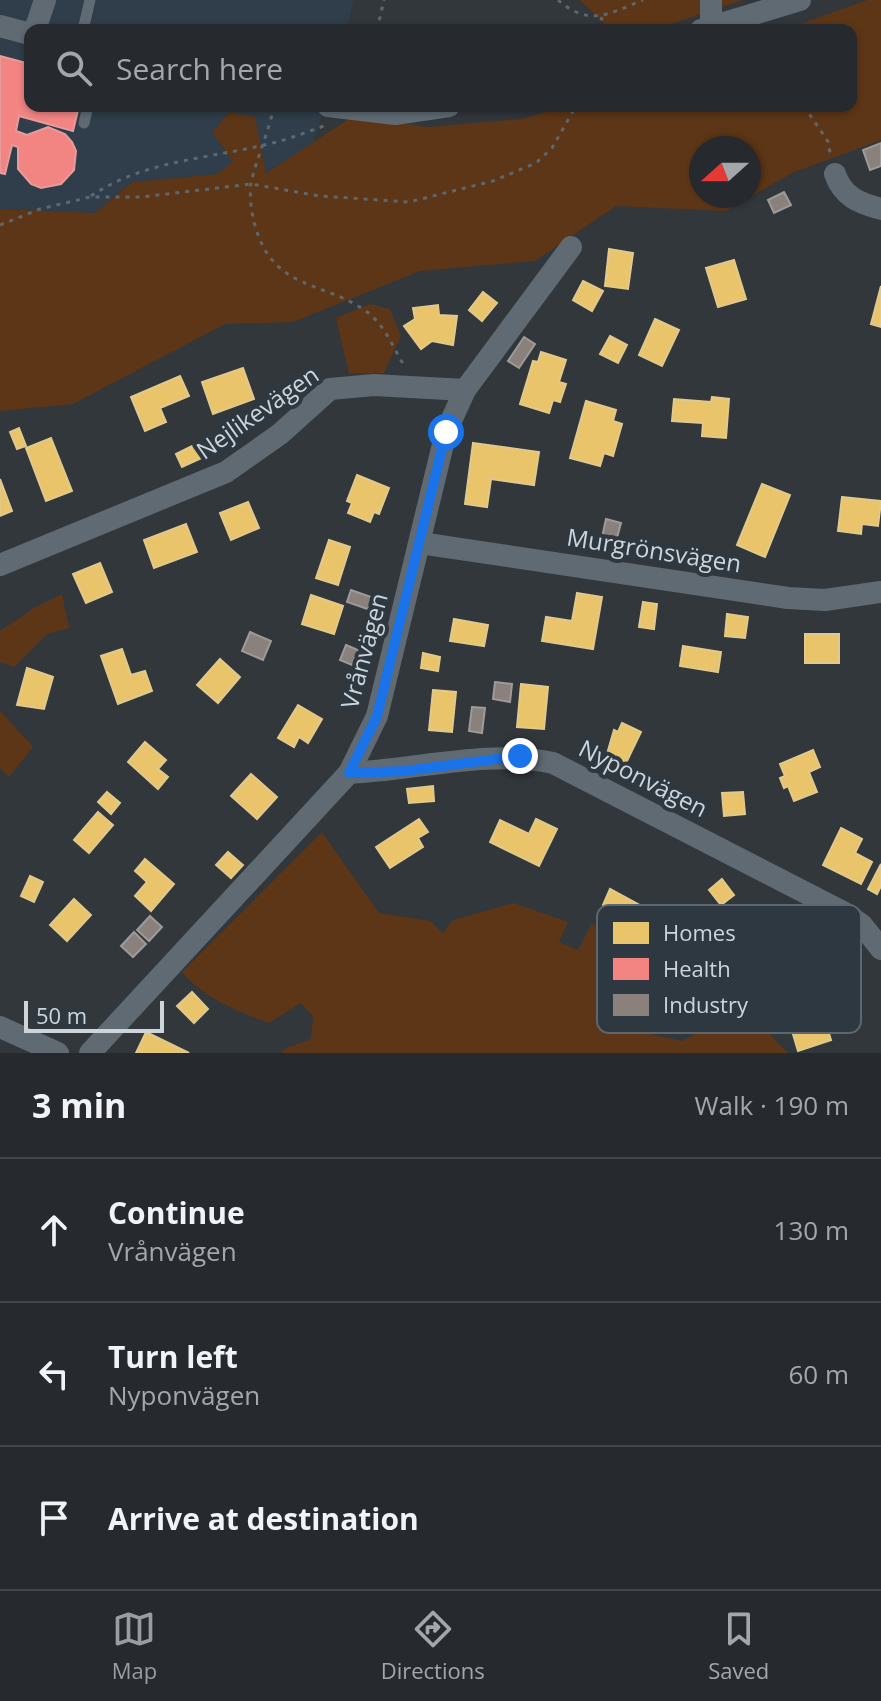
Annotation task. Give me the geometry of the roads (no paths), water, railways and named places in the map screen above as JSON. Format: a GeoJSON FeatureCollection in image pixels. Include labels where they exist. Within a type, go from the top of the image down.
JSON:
{"type":"FeatureCollection","features":[{"type":"Feature","properties":{"kind":"street"},"geometry":{"type":"LineString","coordinates":[[37,24],[45,0]]}},
{"type":"Feature","properties":{"kind":"street"},"geometry":{"type":"LineString","coordinates":[[707,24],[711,0]]}},
{"type":"Feature","properties":{"kind":"street"},"geometry":{"type":"LineString","coordinates":[[719,24],[800,0]]}},
{"type":"Feature","properties":{"kind":"street"},"geometry":{"type":"LineString","coordinates":[[0,26],[24,32]]}},
{"type":"Feature","properties":{"kind":"street"},"geometry":{"type":"LineString","coordinates":[[835,174],[844,192],[858,202],[881,209]]}},
{"type":"Feature","properties":{"kind":"street","name":"Vrånvägen"},"geometry":{"type":"LineString","coordinates":[[90,1053],[349,773],[377,716],[446,432],[465,390],[571,247]]}},
{"type":"Feature","properties":{"kind":"street","name":"Nejlikevägen"},"geometry":{"type":"LineString","coordinates":[[0,565],[226,472],[280,434],[330,389],[418,387],[465,390]]}},
{"type":"Feature","properties":{"kind":"street","name":"Murgrönsvägen"},"geometry":{"type":"LineString","coordinates":[[420,543],[788,598],[825,600],[881,592]]}},
{"type":"Feature","properties":{"kind":"street","name":"Nyponvägen"},"geometry":{"type":"LineString","coordinates":[[349,773],[404,771],[520,756],[553,763],[829,905]]}},
{"type":"Feature","properties":{"kind":"street","name":"Nyponvägen"},"geometry":{"type":"LineString","coordinates":[[861,924],[881,949]]}},
{"type":"Feature","properties":{"kind":"street"},"geometry":{"type":"LineString","coordinates":[[0,1027],[58,1053]]}},
{"type":"Feature","properties":{"kind":"lane"},"geometry":{"type":"LineString","coordinates":[[84,24],[90,0]]}},
{"type":"Feature","properties":{"kind":"lane"},"geometry":{"type":"LineString","coordinates":[[84,123],[87,112]]}}]}
